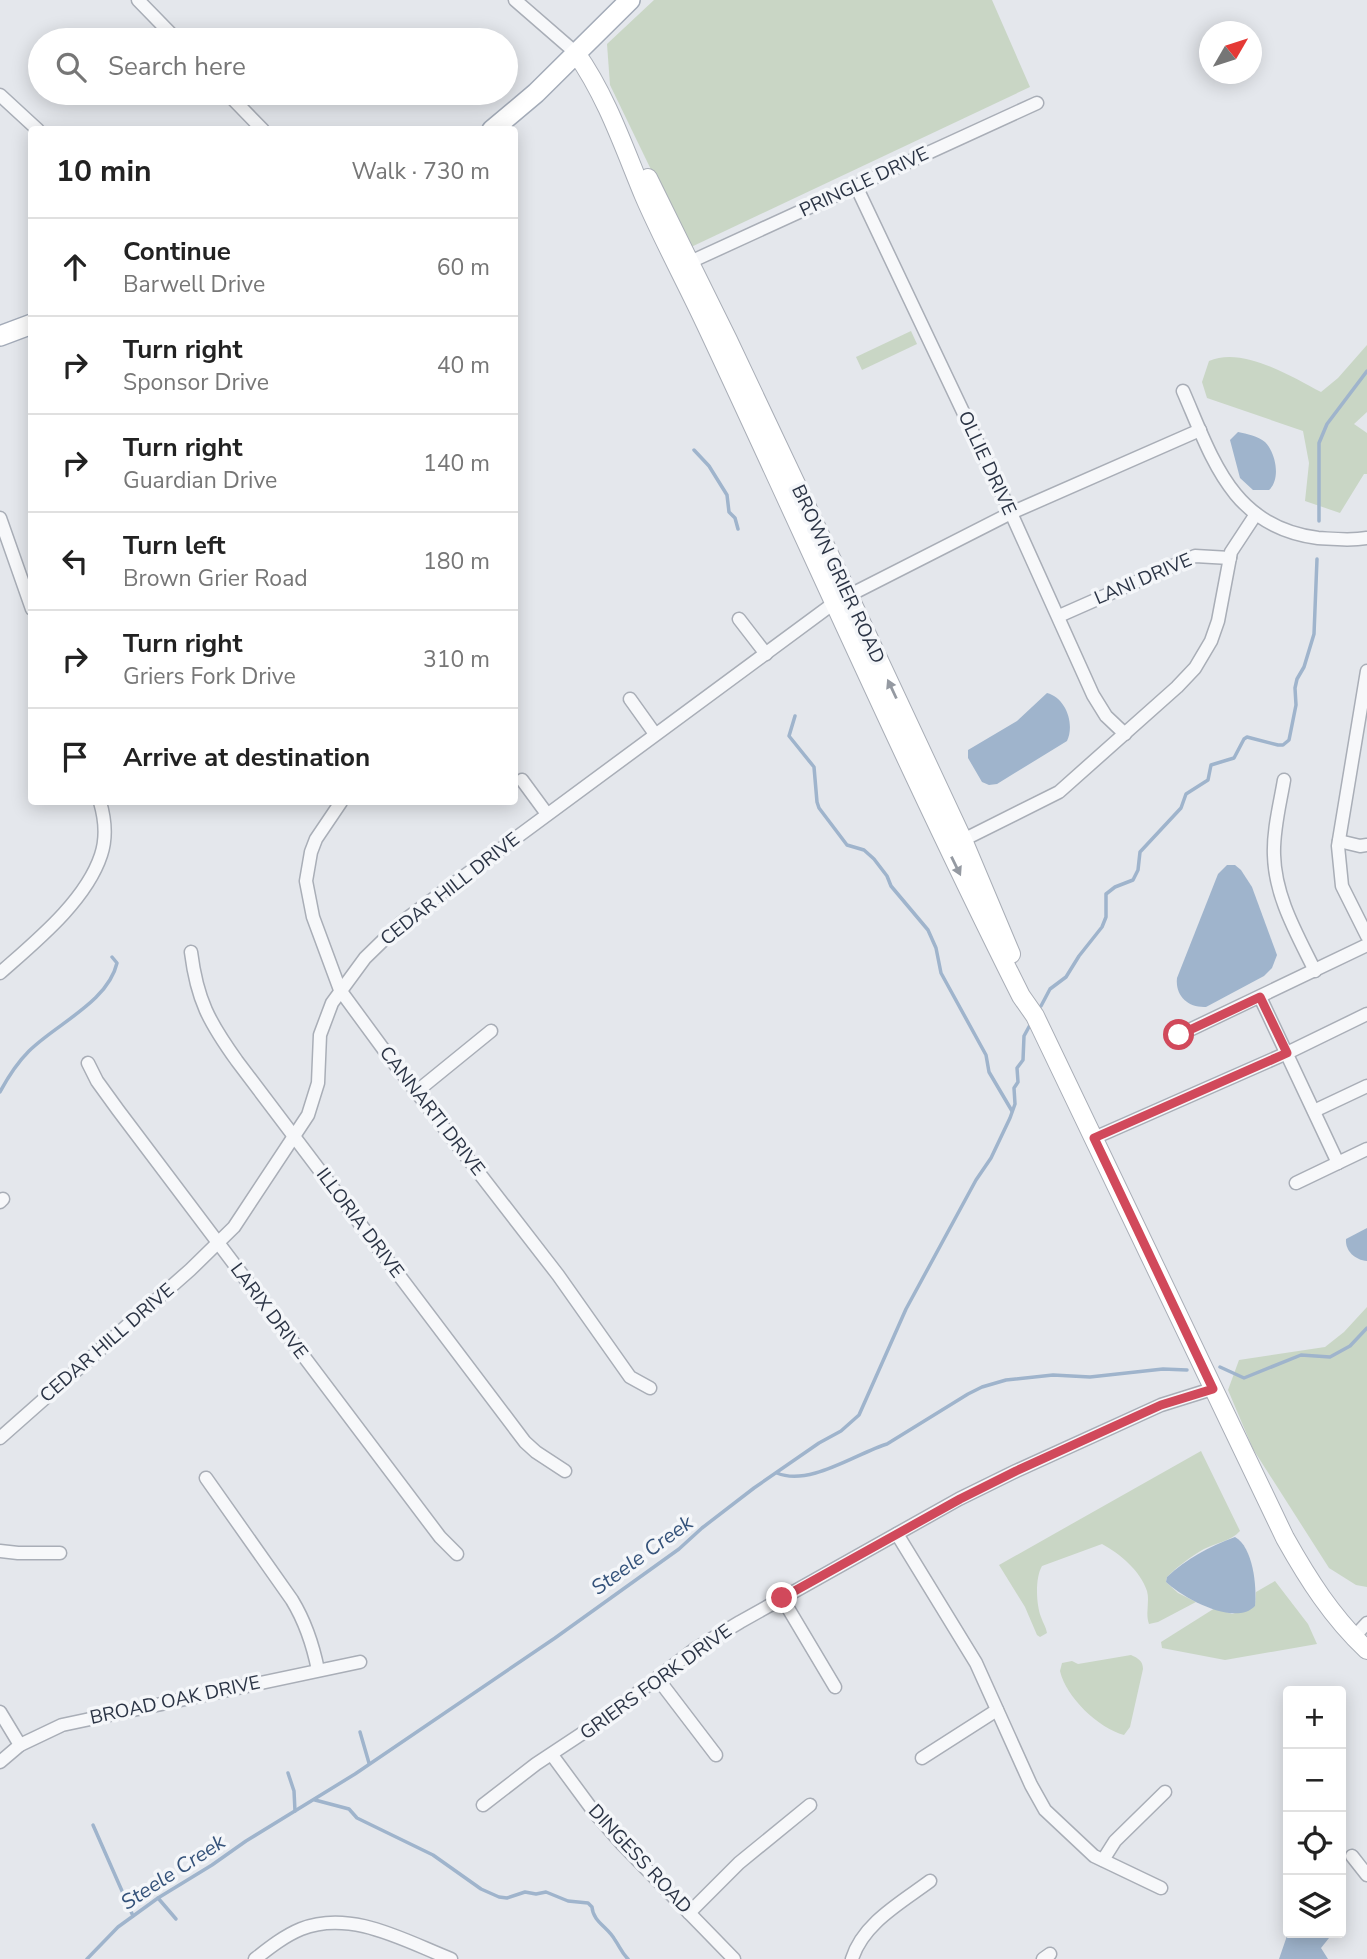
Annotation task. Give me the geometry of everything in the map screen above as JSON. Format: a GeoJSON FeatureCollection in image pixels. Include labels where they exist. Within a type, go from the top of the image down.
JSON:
{"type":"FeatureCollection","features":[{"type":"Feature","properties":{"kind":"main road"},"geometry":{"type":"LineString","coordinates":[[497,126],[630,0]]}},
{"type":"Feature","properties":{"kind":"main road","name":"BROWN GRIER ROAD"},"geometry":{"type":"LineString","coordinates":[[576,53],[623,140],[645,197],[754,428],[963,840],[1034,1008],[1035,1016]]}},
{"type":"Feature","properties":{"kind":"main road","name":"BROWN GRIER ROAD"},"geometry":{"type":"LineString","coordinates":[[623,140],[652,184],[690,262],[841,599],[886,715],[987,930],[1020,996],[1035,1016],[1285,1538],[1318,1593],[1360,1644]]}},
{"type":"Feature","properties":{"kind":"main road"},"geometry":{"type":"LineString","coordinates":[[0,336],[28,326]]}},
{"type":"Feature","properties":{"kind":"main road"},"geometry":{"type":"LineString","coordinates":[[886,715],[905,736],[947,827],[954,836],[963,840]]}},
{"type":"Feature","properties":{"kind":"street"},"geometry":{"type":"LineString","coordinates":[[138,0],[165,28]]}},
{"type":"Feature","properties":{"kind":"street","name":"BROWN GRIER ROAD"},"geometry":{"type":"LineString","coordinates":[[515,0],[576,53]]}},
{"type":"Feature","properties":{"kind":"street"},"geometry":{"type":"LineString","coordinates":[[0,95],[34,126]]}},
{"type":"Feature","properties":{"kind":"street","name":"PRINGLE DRIVE"},"geometry":{"type":"LineString","coordinates":[[690,262],[1037,103]]}},
{"type":"Feature","properties":{"kind":"street"},"geometry":{"type":"LineString","coordinates":[[239,105],[259,126]]}},
{"type":"Feature","properties":{"kind":"street","name":"OLLIE DRIVE"},"geometry":{"type":"LineString","coordinates":[[856,186],[1099,705],[1106,716],[1125,734]]}},
{"type":"Feature","properties":{"kind":"street"},"geometry":{"type":"LineString","coordinates":[[1183,391],[1221,477],[1256,514],[1279,529],[1304,536],[1344,540],[1367,538]]}},
{"type":"Feature","properties":{"kind":"street","name":"CEDAR HILL DRIVE"},"geometry":{"type":"LineString","coordinates":[[0,1438],[219,1244],[241,1217],[314,1101],[318,1083],[320,1035],[340,990],[366,958],[402,922],[841,599],[1011,513],[1200,430]]}},
{"type":"Feature","properties":{"kind":"street"},"geometry":{"type":"LineString","coordinates":[[963,840],[1059,793],[1177,687],[1203,656],[1218,621],[1230,558],[1256,514]]}},
{"type":"Feature","properties":{"kind":"street"},"geometry":{"type":"LineString","coordinates":[[0,518],[28,595]]}},
{"type":"Feature","properties":{"kind":"street","name":"LANI DRIVE"},"geometry":{"type":"LineString","coordinates":[[1059,616],[1195,556],[1230,558]]}},
{"type":"Feature","properties":{"kind":"street"},"geometry":{"type":"LineString","coordinates":[[739,619],[766,654]]}},
{"type":"Feature","properties":{"kind":"street"},"geometry":{"type":"LineString","coordinates":[[1367,671],[1339,841],[1342,886],[1367,936]]}},
{"type":"Feature","properties":{"kind":"street"},"geometry":{"type":"LineString","coordinates":[[630,699],[655,734]]}},
{"type":"Feature","properties":{"kind":"street"},"geometry":{"type":"LineString","coordinates":[[1284,779],[1274,851],[1275,870],[1287,915],[1315,971]]}},
{"type":"Feature","properties":{"kind":"street"},"geometry":{"type":"LineString","coordinates":[[522,780],[547,814]]}},
{"type":"Feature","properties":{"kind":"street"},"geometry":{"type":"LineString","coordinates":[[0,973],[60,917],[90,877],[101,857],[104,839],[105,825],[101,805]]}},
{"type":"Feature","properties":{"kind":"street","name":"CANNARTI DRIVE"},"geometry":{"type":"LineString","coordinates":[[339,805],[310,852],[306,881],[313,917],[340,990],[558,1275],[630,1377],[650,1388]]}},
{"type":"Feature","properties":{"kind":"street"},"geometry":{"type":"LineString","coordinates":[[1339,841],[1367,845]]}},
{"type":"Feature","properties":{"kind":"street"},"geometry":{"type":"LineString","coordinates":[[1179,1035],[1367,945]]}},
{"type":"Feature","properties":{"kind":"street","name":"ILLORIA DRIVE"},"geometry":{"type":"LineString","coordinates":[[191,952],[198,992],[217,1032],[525,1442],[565,1471]]}},
{"type":"Feature","properties":{"kind":"street"},"geometry":{"type":"LineString","coordinates":[[1260,997],[1338,1163]]}},
{"type":"Feature","properties":{"kind":"street"},"geometry":{"type":"LineString","coordinates":[[1094,1138],[1287,1053],[1367,1014]]}},
{"type":"Feature","properties":{"kind":"street"},"geometry":{"type":"LineString","coordinates":[[416,1092],[491,1031]]}},
{"type":"Feature","properties":{"kind":"street","name":"LARIX DRIVE"},"geometry":{"type":"LineString","coordinates":[[89,1063],[111,1101],[440,1537],[457,1554]]}},
{"type":"Feature","properties":{"kind":"street"},"geometry":{"type":"LineString","coordinates":[[1314,1111],[1367,1086]]}},
{"type":"Feature","properties":{"kind":"street"},"geometry":{"type":"LineString","coordinates":[[1296,1183],[1367,1149]]}},
{"type":"Feature","properties":{"kind":"street","name":"GRIERS FORK DRIVE"},"geometry":{"type":"LineString","coordinates":[[483,1805],[717,1635],[960,1499],[1016,1471],[1161,1405],[1213,1389]]}},
{"type":"Feature","properties":{"kind":"street"},"geometry":{"type":"LineString","coordinates":[[206,1478],[299,1611],[313,1645],[318,1670]]}},
{"type":"Feature","properties":{"kind":"street"},"geometry":{"type":"LineString","coordinates":[[897,1534],[976,1663],[1039,1801],[1084,1848],[1102,1860],[1161,1888]]}},
{"type":"Feature","properties":{"kind":"street"},"geometry":{"type":"LineString","coordinates":[[0,1551],[60,1553]]}},
{"type":"Feature","properties":{"kind":"street"},"geometry":{"type":"LineString","coordinates":[[782,1598],[835,1687]]}},
{"type":"Feature","properties":{"kind":"street"},"geometry":{"type":"LineString","coordinates":[[1360,1644],[1367,1623]]}},
{"type":"Feature","properties":{"kind":"street","name":"BROAD OAK DRIVE"},"geometry":{"type":"LineString","coordinates":[[0,1762],[20,1745],[62,1724],[360,1662]]}},
{"type":"Feature","properties":{"kind":"street"},"geometry":{"type":"LineString","coordinates":[[658,1679],[716,1755]]}},
{"type":"Feature","properties":{"kind":"street"},"geometry":{"type":"LineString","coordinates":[[922,1758],[997,1710]]}},
{"type":"Feature","properties":{"kind":"street"},"geometry":{"type":"LineString","coordinates":[[0,1712],[20,1745]]}},
{"type":"Feature","properties":{"kind":"street","name":"DINGESS ROAD"},"geometry":{"type":"LineString","coordinates":[[552,1755],[594,1812],[622,1844],[734,1959]]}},
{"type":"Feature","properties":{"kind":"street"},"geometry":{"type":"LineString","coordinates":[[1102,1860],[1115,1841],[1165,1791]]}},
{"type":"Feature","properties":{"kind":"street"},"geometry":{"type":"LineString","coordinates":[[689,1913],[738,1863],[810,1805]]}},
{"type":"Feature","properties":{"kind":"street"},"geometry":{"type":"LineString","coordinates":[[1352,1856],[1367,1874]]}},
{"type":"Feature","properties":{"kind":"street"},"geometry":{"type":"LineString","coordinates":[[852,1959],[858,1944],[874,1924],[930,1881]]}},
{"type":"Feature","properties":{"kind":"street"},"geometry":{"type":"LineString","coordinates":[[255,1959],[290,1934],[314,1925],[333,1923],[370,1928],[451,1959]]}},
{"type":"Feature","properties":{"kind":"green space"},"geometry":{"type":"Polygon","coordinates":[[[654,0],[992,0],[1030,87],[689,248],[610,85],[607,44],[654,0]]]}},
{"type":"Feature","properties":{"kind":"green space"},"geometry":{"type":"Polygon","coordinates":[[[911,331],[917,344],[862,370],[856,357],[911,331]]]}},
{"type":"Feature","properties":{"kind":"green space"},"geometry":{"type":"Polygon","coordinates":[[[1367,345],[1367,412],[1354,424],[1367,433],[1367,474],[1364,474],[1340,513],[1305,501],[1309,463],[1303,431],[1207,398],[1202,382],[1209,361],[1236,357],[1266,365],[1321,392],[1338,378],[1367,345]]]}},
{"type":"Feature","properties":{"kind":"green space"},"geometry":{"type":"Polygon","coordinates":[[[1367,1307],[1367,1587],[1356,1585],[1329,1568],[1253,1449],[1228,1390],[1239,1360],[1325,1347],[1344,1332],[1367,1307]]]}},
{"type":"Feature","properties":{"kind":"green space"},"geometry":{"type":"Polygon","coordinates":[[[1201,1451],[1240,1531],[1228,1540],[1199,1552],[1167,1577],[1166,1582],[1178,1593],[1196,1602],[1149,1624],[1148,1595],[1140,1576],[1129,1563],[1102,1544],[1042,1566],[1038,1577],[1037,1598],[1047,1633],[1040,1637],[1037,1635],[1025,1607],[999,1565],[1201,1451]]]}},
{"type":"Feature","properties":{"kind":"green space"},"geometry":{"type":"Polygon","coordinates":[[[1275,1581],[1308,1624],[1317,1644],[1225,1660],[1162,1648],[1161,1642],[1215,1608],[1232,1614],[1255,1606],[1256,1592],[1275,1581]]]}},
{"type":"Feature","properties":{"kind":"green space"},"geometry":{"type":"Polygon","coordinates":[[[1131,1655],[1140,1660],[1143,1669],[1130,1727],[1124,1735],[1104,1726],[1084,1710],[1069,1691],[1060,1671],[1062,1663],[1072,1661],[1078,1664],[1131,1655]]]}},
{"type":"Feature","properties":{"kind":"water"},"geometry":{"type":"Polygon","coordinates":[[[1238,432],[1262,440],[1269,447],[1276,473],[1269,490],[1253,490],[1240,478],[1230,440],[1238,432]]]}},
{"type":"Feature","properties":{"kind":"water"},"geometry":{"type":"Polygon","coordinates":[[[1047,693],[1059,700],[1067,712],[1070,727],[1067,741],[997,784],[982,782],[968,758],[968,750],[1017,721],[1047,693]]]}},
{"type":"Feature","properties":{"kind":"water"},"geometry":{"type":"Polygon","coordinates":[[[1227,865],[1235,865],[1241,870],[1252,887],[1277,955],[1272,968],[1264,976],[1206,1007],[1200,1007],[1184,1000],[1178,990],[1177,978],[1218,874],[1227,865]]]}},
{"type":"Feature","properties":{"kind":"water"},"geometry":{"type":"Polygon","coordinates":[[[1367,1228],[1367,1261],[1352,1254],[1346,1239],[1367,1228]]]}},
{"type":"Feature","properties":{"kind":"water"},"geometry":{"type":"Polygon","coordinates":[[[1235,1537],[1246,1549],[1254,1578],[1255,1606],[1246,1612],[1223,1612],[1209,1608],[1166,1582],[1167,1577],[1190,1559],[1235,1537]]]}},
{"type":"Feature","properties":{"kind":"water"},"geometry":{"type":"Polygon","coordinates":[[[1286,1938],[1329,1938],[1321,1948],[1328,1959],[1279,1959],[1286,1938]]]}},
{"type":"Feature","properties":{"kind":"waterway","name":"Steele Creek"},"geometry":{"type":"LineString","coordinates":[[1319,521],[1319,443],[1327,424],[1367,371]]}},
{"type":"Feature","properties":{"kind":"waterway"},"geometry":{"type":"LineString","coordinates":[[694,450],[709,466],[727,495],[729,512],[735,518],[738,529]]}},
{"type":"Feature","properties":{"kind":"waterway","name":"Steele Creek"},"geometry":{"type":"LineString","coordinates":[[1041,1006],[1050,989],[1066,977],[1102,927],[1106,917],[1106,894],[1133,880],[1138,870],[1140,852],[1181,808],[1186,794],[1208,780],[1211,765],[1234,758],[1247,737],[1278,745],[1289,740],[1296,705],[1297,679],[1304,667],[1314,634],[1317,559]]}},
{"type":"Feature","properties":{"kind":"waterway"},"geometry":{"type":"LineString","coordinates":[[795,716],[789,736],[814,767],[819,808],[847,845],[864,850],[874,859],[891,886],[928,930],[936,948],[941,973],[986,1055],[989,1072],[1012,1111]]}},
{"type":"Feature","properties":{"kind":"waterway"},"geometry":{"type":"LineString","coordinates":[[0,1092],[29,1051],[80,1012],[103,989],[112,977],[117,963],[112,957]]}},
{"type":"Feature","properties":{"kind":"waterway","name":"Steele Creek"},"geometry":{"type":"LineString","coordinates":[[87,1959],[118,1927],[158,1898],[355,1774],[555,1638],[679,1549],[754,1488],[841,1431],[859,1415],[906,1309],[976,1180],[991,1158],[1010,1118],[1015,1104],[1017,1068],[1023,1060],[1024,1036],[1030,1025]]}},
{"type":"Feature","properties":{"kind":"waterway"},"geometry":{"type":"LineString","coordinates":[[1220,1367],[1244,1378],[1301,1355],[1330,1357],[1350,1346],[1367,1328]]}},
{"type":"Feature","properties":{"kind":"waterway"},"geometry":{"type":"LineString","coordinates":[[777,1473],[803,1476],[833,1467],[887,1444],[968,1394],[1006,1380],[1053,1375],[1090,1377],[1163,1369],[1187,1370]]}},
{"type":"Feature","properties":{"kind":"waterway"},"geometry":{"type":"LineString","coordinates":[[360,1732],[369,1763]]}},
{"type":"Feature","properties":{"kind":"waterway"},"geometry":{"type":"LineString","coordinates":[[288,1773],[294,1791],[295,1811]]}},
{"type":"Feature","properties":{"kind":"waterway"},"geometry":{"type":"LineString","coordinates":[[315,1800],[349,1809],[357,1818],[433,1855],[481,1889],[499,1897],[507,1898],[525,1892],[546,1892],[568,1901],[588,1903],[595,1917],[612,1935],[628,1959]]}},
{"type":"Feature","properties":{"kind":"waterway"},"geometry":{"type":"LineString","coordinates":[[93,1825],[133,1916]]}},
{"type":"Feature","properties":{"kind":"waterway"},"geometry":{"type":"LineString","coordinates":[[158,1898],[176,1919]]}},
{"type":"Feature","properties":{"kind":"route"},"geometry":{"type":"LineString","coordinates":[[782,1598],[960,1499],[1016,1471],[1161,1405],[1213,1389],[1094,1138],[1287,1053],[1260,997],[1179,1035]]}}]}
